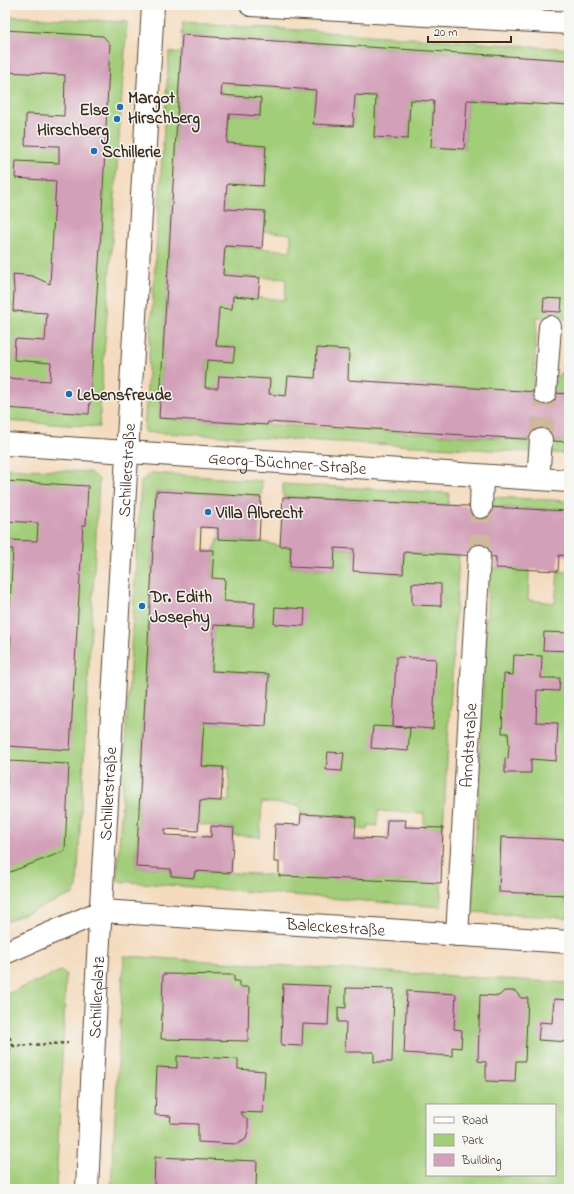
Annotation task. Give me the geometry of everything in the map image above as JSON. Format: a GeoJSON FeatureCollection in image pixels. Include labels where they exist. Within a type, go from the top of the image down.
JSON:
{"type":"FeatureCollection","features":[{"type":"Feature","properties":{"kind":"street","name":"Schillerstraße"},"geometry":{"type":"LineString","coordinates":[[102,911],[153,5]]}},
{"type":"Feature","properties":{"kind":"street"},"geometry":{"type":"LineString","coordinates":[[251,5],[548,13],[569,23]]}},
{"type":"Feature","properties":{"kind":"street"},"geometry":{"type":"LineString","coordinates":[[545,393],[550,327]]}},
{"type":"Feature","properties":{"kind":"street"},"geometry":{"type":"LineString","coordinates":[[538,479],[541,440]]}},
{"type":"Feature","properties":{"kind":"street","name":"Georg-Büchner-Straße"},"geometry":{"type":"LineString","coordinates":[[5,444],[569,481]]}},
{"type":"Feature","properties":{"kind":"street"},"geometry":{"type":"LineString","coordinates":[[480,507],[482,476]]}},
{"type":"Feature","properties":{"kind":"street","name":"Arndtstraße"},"geometry":{"type":"LineString","coordinates":[[458,935],[479,556]]}},
{"type":"Feature","properties":{"kind":"street"},"geometry":{"type":"LineString","coordinates":[[5,953],[102,911]]}},
{"type":"Feature","properties":{"kind":"street","name":"Baleckestraße"},"geometry":{"type":"LineString","coordinates":[[102,911],[569,942]]}},
{"type":"Feature","properties":{"kind":"street","name":"Schillerplatz"},"geometry":{"type":"LineString","coordinates":[[87,1189],[97,975],[102,911]]}},
{"type":"Feature","properties":{"kind":"path"},"geometry":{"type":"LineString","coordinates":[[5,1026],[13,1046]]}},
{"type":"Feature","properties":{"kind":"path"},"geometry":{"type":"LineString","coordinates":[[5,1056],[13,1046],[66,1043],[94,1044]]}},
{"type":"Feature","properties":{"kind":"green space"},"geometry":{"type":"Polygon","coordinates":[[[5,16],[127,22],[99,427],[5,421],[5,16]]]}},
{"type":"Feature","properties":{"kind":"green space"},"geometry":{"type":"Polygon","coordinates":[[[183,22],[569,49],[569,60],[182,35],[183,22]]]}},
{"type":"Feature","properties":{"kind":"green space"},"geometry":{"type":"Polygon","coordinates":[[[169,52],[181,53],[159,418],[569,442],[569,454],[144,432],[169,52]]]}},
{"type":"Feature","properties":{"kind":"green space"},"geometry":{"type":"Polygon","coordinates":[[[222,84],[316,90],[314,124],[353,126],[355,95],[376,96],[374,137],[408,139],[410,100],[434,101],[432,147],[464,149],[467,100],[569,106],[569,319],[537,317],[533,392],[348,380],[349,350],[317,348],[315,378],[288,376],[286,396],[269,394],[270,379],[218,388],[205,388],[207,360],[233,362],[234,347],[216,346],[219,308],[232,309],[233,296],[285,300],[286,279],[223,275],[225,246],[291,251],[291,234],[263,231],[225,209],[227,184],[263,186],[266,146],[227,143],[229,114],[260,116],[261,98],[221,95],[222,84]]]}},
{"type":"Feature","properties":{"kind":"green space"},"geometry":{"type":"Polygon","coordinates":[[[569,366],[569,394],[551,393],[557,377],[569,366]]]}},
{"type":"Feature","properties":{"kind":"green space"},"geometry":{"type":"Polygon","coordinates":[[[5,468],[89,472],[99,479],[77,887],[73,894],[5,922],[5,468]]]}},
{"type":"Feature","properties":{"kind":"green space"},"geometry":{"type":"Polygon","coordinates":[[[151,473],[262,481],[261,497],[156,491],[136,867],[171,869],[171,876],[194,878],[195,871],[441,883],[441,907],[117,881],[141,482],[151,473]]]}},
{"type":"Feature","properties":{"kind":"green space"},"geometry":{"type":"Polygon","coordinates":[[[283,484],[449,493],[448,505],[283,497],[283,484]]]}},
{"type":"Feature","properties":{"kind":"green space"},"geometry":{"type":"Polygon","coordinates":[[[494,497],[569,501],[569,511],[493,507],[494,497]]]}},
{"type":"Feature","properties":{"kind":"green space"},"geometry":{"type":"Polygon","coordinates":[[[218,539],[259,541],[280,546],[291,546],[290,567],[334,569],[335,548],[354,549],[353,571],[403,574],[404,552],[459,555],[443,828],[424,828],[424,813],[378,811],[377,826],[368,825],[367,830],[355,829],[356,817],[301,814],[301,806],[262,802],[260,837],[233,835],[234,828],[198,824],[200,800],[229,801],[229,767],[201,766],[204,722],[266,725],[269,674],[212,671],[214,625],[253,627],[255,603],[224,601],[212,578],[214,550],[218,539]]]}},
{"type":"Feature","properties":{"kind":"green space"},"geometry":{"type":"Polygon","coordinates":[[[489,568],[529,569],[528,600],[555,603],[558,571],[569,572],[569,840],[501,837],[499,891],[565,895],[565,901],[569,901],[569,918],[472,912],[489,568]]]}},
{"type":"Feature","properties":{"kind":"green space"},"geometry":{"type":"Polygon","coordinates":[[[124,956],[569,983],[569,1189],[111,1189],[124,956]]]}},
{"type":"Feature","properties":{"kind":"green space"},"geometry":{"type":"Polygon","coordinates":[[[61,971],[66,974],[56,1189],[5,1189],[5,995],[61,971]]]}},
{"type":"Feature","properties":{"kind":"building"},"geometry":{"type":"Polygon","coordinates":[[[5,30],[103,36],[110,44],[101,232],[89,414],[5,408],[5,378],[50,381],[51,363],[14,360],[15,339],[45,341],[47,313],[13,311],[13,274],[32,276],[50,284],[56,181],[15,178],[16,161],[59,163],[59,146],[25,145],[26,114],[64,116],[65,75],[5,72],[5,30]]]}},
{"type":"Feature","properties":{"kind":"building"},"geometry":{"type":"Polygon","coordinates":[[[182,35],[569,60],[569,106],[467,100],[464,149],[431,147],[434,101],[410,100],[408,139],[374,137],[376,96],[355,95],[353,126],[313,124],[316,90],[222,84],[221,95],[261,98],[260,116],[229,114],[227,143],[266,146],[263,186],[227,184],[225,209],[265,211],[262,248],[225,246],[223,275],[260,278],[258,298],[233,296],[232,309],[219,308],[216,346],[235,347],[233,362],[207,360],[205,388],[218,388],[219,376],[270,379],[269,394],[286,396],[288,376],[315,378],[317,348],[349,350],[348,380],[569,394],[569,442],[268,422],[267,425],[159,418],[182,35]]]}},
{"type":"Feature","properties":{"kind":"building"},"geometry":{"type":"Polygon","coordinates":[[[544,298],[562,299],[561,312],[543,311],[544,298]]]}},
{"type":"Feature","properties":{"kind":"building"},"geometry":{"type":"Polygon","coordinates":[[[5,481],[88,486],[86,525],[83,525],[70,750],[7,746],[8,719],[5,719],[5,685],[8,685],[11,637],[5,637],[5,605],[10,606],[13,549],[7,549],[7,540],[37,541],[38,523],[5,521],[5,481]]]}},
{"type":"Feature","properties":{"kind":"building"},"geometry":{"type":"Polygon","coordinates":[[[156,491],[261,497],[259,541],[218,539],[218,528],[201,527],[200,550],[214,550],[212,578],[225,579],[224,601],[255,603],[253,627],[214,625],[212,671],[269,674],[266,726],[204,722],[201,766],[223,767],[221,801],[200,800],[198,831],[165,829],[165,835],[211,837],[211,826],[234,828],[231,873],[195,871],[194,878],[171,876],[171,869],[136,867],[156,491]]]}},
{"type":"Feature","properties":{"kind":"building"},"geometry":{"type":"Polygon","coordinates":[[[283,497],[569,511],[569,556],[559,555],[558,571],[496,568],[496,557],[404,552],[403,574],[353,571],[354,549],[335,548],[334,569],[290,567],[291,546],[280,546],[283,497]]]}},
{"type":"Feature","properties":{"kind":"building"},"geometry":{"type":"Polygon","coordinates":[[[412,583],[441,584],[441,606],[412,605],[412,583]]]}},
{"type":"Feature","properties":{"kind":"building"},"geometry":{"type":"Polygon","coordinates":[[[275,607],[305,609],[304,626],[274,624],[275,607]]]}},
{"type":"Feature","properties":{"kind":"building"},"geometry":{"type":"Polygon","coordinates":[[[544,632],[569,633],[569,651],[543,650],[544,632]]]}},
{"type":"Feature","properties":{"kind":"building"},"geometry":{"type":"Polygon","coordinates":[[[514,655],[542,656],[541,678],[560,678],[559,691],[537,690],[536,722],[558,723],[556,761],[531,759],[531,773],[505,773],[505,758],[508,759],[509,745],[508,733],[502,733],[504,674],[513,675],[514,655]]]}},
{"type":"Feature","properties":{"kind":"building"},"geometry":{"type":"Polygon","coordinates":[[[396,657],[436,659],[433,729],[393,726],[396,657]]]}},
{"type":"Feature","properties":{"kind":"building"},"geometry":{"type":"Polygon","coordinates":[[[373,726],[410,728],[408,751],[371,748],[373,726]]]}},
{"type":"Feature","properties":{"kind":"building"},"geometry":{"type":"Polygon","coordinates":[[[328,752],[344,753],[342,771],[326,770],[328,752]]]}},
{"type":"Feature","properties":{"kind":"building"},"geometry":{"type":"Polygon","coordinates":[[[8,761],[69,764],[65,851],[5,874],[5,800],[8,761]]]}},
{"type":"Feature","properties":{"kind":"building"},"geometry":{"type":"Polygon","coordinates":[[[301,814],[356,817],[355,838],[386,839],[387,820],[406,820],[405,827],[443,828],[441,883],[279,876],[279,862],[274,862],[275,824],[300,825],[301,814]]]}},
{"type":"Feature","properties":{"kind":"building"},"geometry":{"type":"Polygon","coordinates":[[[501,837],[569,840],[569,901],[565,901],[565,895],[499,892],[501,837]]]}},
{"type":"Feature","properties":{"kind":"building"},"geometry":{"type":"Polygon","coordinates":[[[163,974],[234,975],[234,981],[239,981],[239,987],[249,987],[248,1041],[161,1039],[163,974]]]}},
{"type":"Feature","properties":{"kind":"building"},"geometry":{"type":"Polygon","coordinates":[[[283,984],[330,986],[328,1025],[303,1024],[302,1046],[281,1045],[283,984]]]}},
{"type":"Feature","properties":{"kind":"building"},"geometry":{"type":"Polygon","coordinates":[[[346,988],[394,989],[392,1062],[374,1062],[374,1052],[345,1052],[346,1022],[338,1022],[338,1007],[346,1008],[346,988]]]}},
{"type":"Feature","properties":{"kind":"building"},"geometry":{"type":"Polygon","coordinates":[[[407,991],[456,994],[454,1029],[462,1030],[461,1048],[452,1047],[452,1056],[404,1053],[407,991]]]}},
{"type":"Feature","properties":{"kind":"building"},"geometry":{"type":"Polygon","coordinates":[[[504,991],[515,991],[521,998],[528,998],[525,1061],[516,1061],[515,1082],[486,1081],[486,1062],[478,1061],[480,995],[499,996],[504,991]]]}},
{"type":"Feature","properties":{"kind":"building"},"geometry":{"type":"Polygon","coordinates":[[[554,999],[569,1000],[569,1042],[538,1040],[540,1022],[552,1023],[554,999]]]}},
{"type":"Feature","properties":{"kind":"building"},"geometry":{"type":"Polygon","coordinates":[[[177,1056],[238,1059],[238,1069],[265,1071],[263,1113],[240,1112],[248,1121],[246,1139],[237,1144],[198,1142],[198,1124],[170,1123],[171,1116],[155,1115],[157,1067],[177,1068],[177,1056]]]}},
{"type":"Feature","properties":{"kind":"building"},"geometry":{"type":"Polygon","coordinates":[[[155,1157],[257,1161],[256,1187],[242,1187],[242,1189],[154,1189],[155,1157]]]}},
{"type":"Feature","properties":{"kind":"tunnel"},"geometry":{"type":"LineString","coordinates":[[541,440],[545,393]]}},
{"type":"Feature","properties":{"kind":"tunnel"},"geometry":{"type":"LineString","coordinates":[[479,556],[481,507]]}},
{"type":"Feature","properties":{"kind":"place","name":"Margot Hirschberg"},"geometry":{"type":"Point","coordinates":[120,107]}},
{"type":"Feature","properties":{"kind":"place","name":"Else Hirschberg"},"geometry":{"type":"Point","coordinates":[117,119]}},
{"type":"Feature","properties":{"kind":"place","name":"Schillerie"},"geometry":{"type":"Point","coordinates":[94,151]}},
{"type":"Feature","properties":{"kind":"place","name":"Lebensfreude"},"geometry":{"type":"Point","coordinates":[69,394]}},
{"type":"Feature","properties":{"kind":"place","name":"Villa Albrecht"},"geometry":{"type":"Point","coordinates":[208,512]}},
{"type":"Feature","properties":{"kind":"place","name":"Dr. Edith Josephy"},"geometry":{"type":"Point","coordinates":[142,606]}}]}
